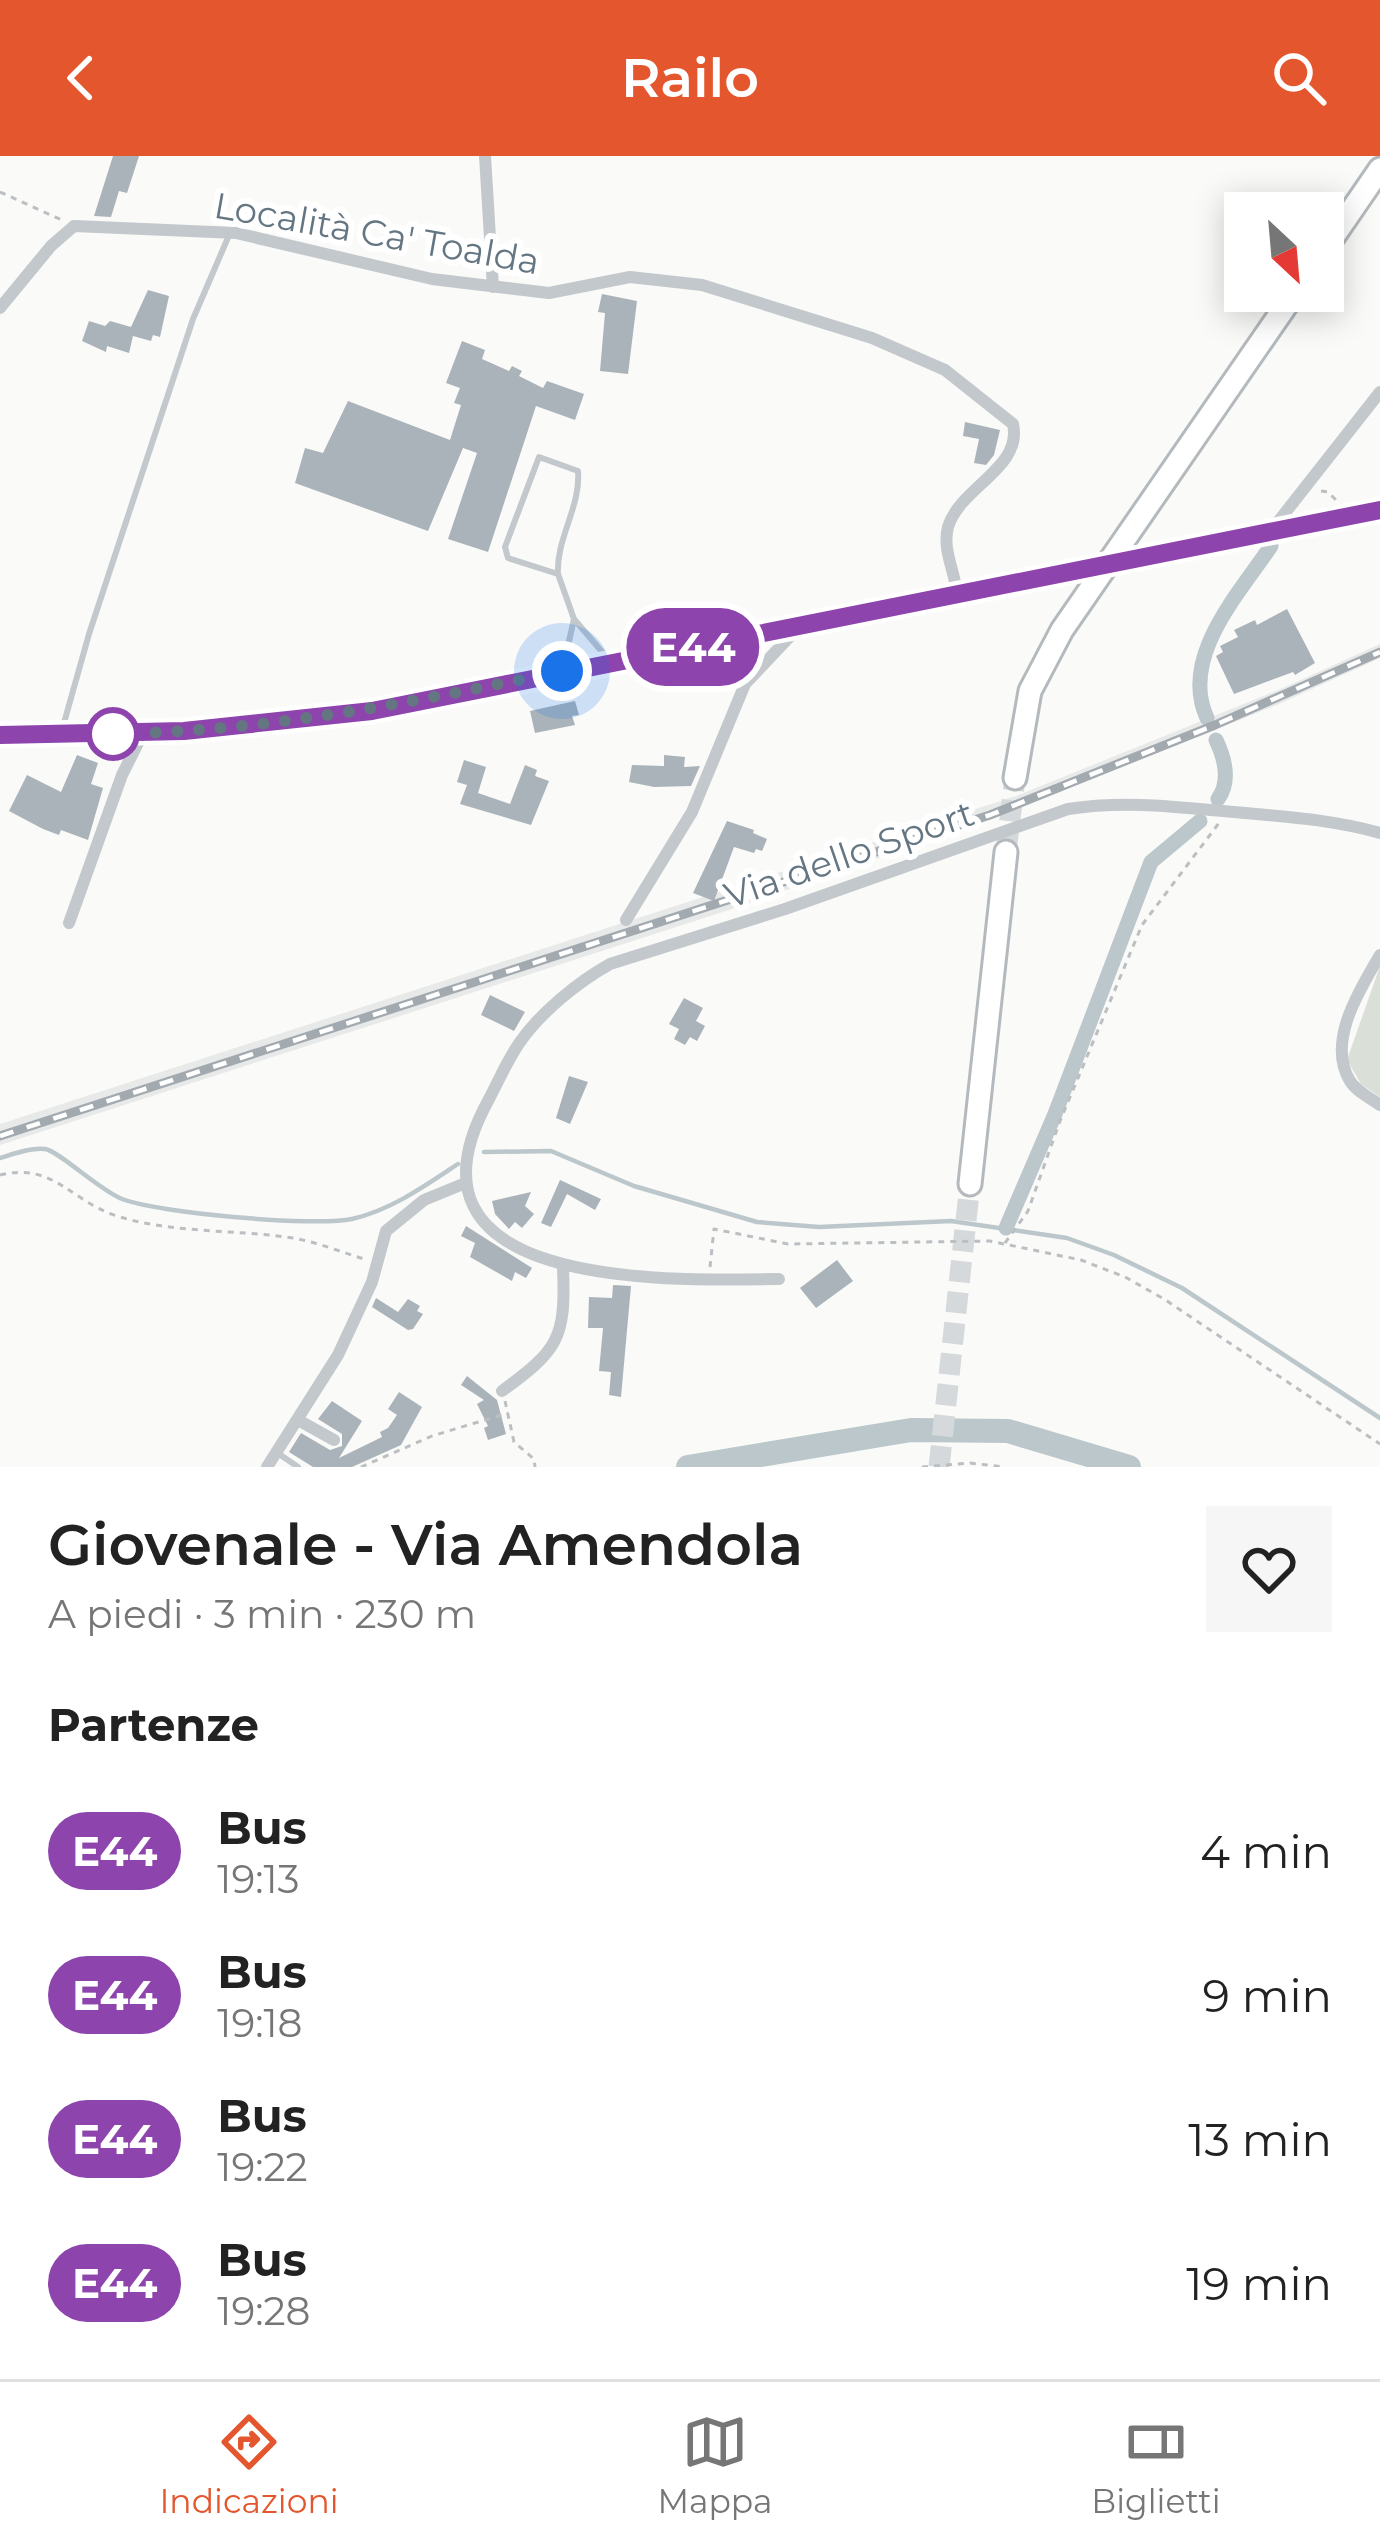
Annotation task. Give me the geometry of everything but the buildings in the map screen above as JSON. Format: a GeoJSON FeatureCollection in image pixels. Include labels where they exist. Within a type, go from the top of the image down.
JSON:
{"type":"FeatureCollection","features":[{"type":"Feature","properties":{"kind":"highway"},"geometry":{"type":"LineString","coordinates":[[1344,221],[1380,169]]}},
{"type":"Feature","properties":{"kind":"highway"},"geometry":{"type":"LineString","coordinates":[[1015,778],[1030,691],[1062,630],[1282,312]]}},
{"type":"Feature","properties":{"kind":"highway"},"geometry":{"type":"LineString","coordinates":[[970,1184],[1006,852]]}},
{"type":"Feature","properties":{"kind":"main road"},"geometry":{"type":"LineString","coordinates":[[0,735],[143,734],[372,711],[1380,510]]}},
{"type":"Feature","properties":{"kind":"street"},"geometry":{"type":"LineString","coordinates":[[485,156],[493,287]]}},
{"type":"Feature","properties":{"kind":"street"},"geometry":{"type":"LineString","coordinates":[[0,308],[51,245],[74,226]]}},
{"type":"Feature","properties":{"kind":"street","name":"Località Ca' Toalda"},"geometry":{"type":"LineString","coordinates":[[74,226],[230,233],[431,279],[549,293],[630,277],[702,285],[872,338],[945,370],[1013,424],[1014,445],[1009,455],[955,512],[948,527],[946,545],[957,594]]}},
{"type":"Feature","properties":{"kind":"street"},"geometry":{"type":"LineString","coordinates":[[1270,532],[1380,392]]}},
{"type":"Feature","properties":{"kind":"street"},"geometry":{"type":"LineString","coordinates":[[626,920],[692,812],[745,684],[797,629]]}},
{"type":"Feature","properties":{"kind":"street"},"geometry":{"type":"LineString","coordinates":[[69,923],[122,775],[143,734]]}},
{"type":"Feature","properties":{"kind":"street","name":"Via dello Sport"},"geometry":{"type":"LineString","coordinates":[[464,1177],[480,1114],[521,1040],[589,976],[610,964],[785,909],[1068,808],[1104,803],[1333,820],[1380,833]]}},
{"type":"Feature","properties":{"kind":"street"},"geometry":{"type":"LineString","coordinates":[[1380,955],[1360,989],[1340,1060],[1352,1085],[1380,1105]]}},
{"type":"Feature","properties":{"kind":"street"},"geometry":{"type":"LineString","coordinates":[[268,1467],[338,1355],[386,1231],[396,1219],[464,1177],[480,1220],[514,1246],[563,1268],[708,1280],[779,1279]]}},
{"type":"Feature","properties":{"kind":"street"},"geometry":{"type":"LineString","coordinates":[[502,1391],[547,1358],[561,1328],[563,1268]]}},
{"type":"Feature","properties":{"kind":"street"},"geometry":{"type":"LineString","coordinates":[[298,1420],[334,1440]]}},
{"type":"Feature","properties":{"kind":"lane"},"geometry":{"type":"LineString","coordinates":[[61,734],[89,634],[193,319],[230,233]]}},
{"type":"Feature","properties":{"kind":"lane"},"geometry":{"type":"LineString","coordinates":[[558,574],[508,558],[505,547],[539,457],[578,471],[579,488],[557,556],[558,574],[574,619],[611,662]]}},
{"type":"Feature","properties":{"kind":"lane"},"geometry":{"type":"LineString","coordinates":[[562,671],[574,619]]}},
{"type":"Feature","properties":{"kind":"lane"},"geometry":{"type":"LineString","coordinates":[[276,1452],[298,1467]]}},
{"type":"Feature","properties":{"kind":"path"},"geometry":{"type":"LineString","coordinates":[[0,192],[74,226]]}},
{"type":"Feature","properties":{"kind":"path"},"geometry":{"type":"LineString","coordinates":[[1301,490],[1328,492],[1352,516]]}},
{"type":"Feature","properties":{"kind":"path"},"geometry":{"type":"LineString","coordinates":[[1005,1244],[1028,1211],[1060,1120],[1142,925],[1228,812]]}},
{"type":"Feature","properties":{"kind":"path"},"geometry":{"type":"LineString","coordinates":[[0,1174],[22,1169],[43,1172],[97,1208],[150,1225],[297,1238],[377,1263]]}},
{"type":"Feature","properties":{"kind":"path"},"geometry":{"type":"LineString","coordinates":[[708,1280],[714,1229],[788,1244],[990,1241],[1081,1261],[1125,1277],[1164,1299],[1380,1444]]}},
{"type":"Feature","properties":{"kind":"path"},"geometry":{"type":"LineString","coordinates":[[502,1391],[514,1442],[534,1459],[535,1467]]}},
{"type":"Feature","properties":{"kind":"path"},"geometry":{"type":"LineString","coordinates":[[361,1467],[432,1436],[508,1413]]}},
{"type":"Feature","properties":{"kind":"path"},"geometry":{"type":"LineString","coordinates":[[922,1467],[970,1463],[1004,1467]]}},
{"type":"Feature","properties":{"kind":"shaded area"},"geometry":{"type":"Polygon","coordinates":[[[1380,644],[1380,658],[1277,705],[994,818],[729,910],[0,1145],[0,1124],[1016,796],[1380,644]]]}},
{"type":"Feature","properties":{"kind":"shaded area"},"geometry":{"type":"Polygon","coordinates":[[[1380,966],[1380,1097],[1361,1084],[1347,1060],[1380,966]]]}},
{"type":"Feature","properties":{"kind":"waterway"},"geometry":{"type":"LineString","coordinates":[[1207,718],[1200,695],[1207,649],[1229,605],[1271,546]]}},
{"type":"Feature","properties":{"kind":"waterway"},"geometry":{"type":"LineString","coordinates":[[1216,740],[1225,770],[1218,799]]}},
{"type":"Feature","properties":{"kind":"waterway"},"geometry":{"type":"LineString","coordinates":[[1006,1228],[1151,862],[1200,821]]}},
{"type":"Feature","properties":{"kind":"waterway"},"geometry":{"type":"LineString","coordinates":[[0,1158],[45,1149],[122,1199],[201,1214],[305,1221],[352,1219],[380,1210],[458,1164]]}},
{"type":"Feature","properties":{"kind":"waterway"},"geometry":{"type":"LineString","coordinates":[[484,1152],[551,1151],[634,1186],[757,1222],[819,1227],[951,1221],[1067,1238],[1182,1288],[1380,1418]]}},
{"type":"Feature","properties":{"kind":"waterway"},"geometry":{"type":"LineString","coordinates":[[688,1467],[911,1430],[1008,1431],[1129,1467]]}},
{"type":"Feature","properties":{"kind":"tunnel"},"geometry":{"type":"LineString","coordinates":[[1006,852],[1015,778]]}},
{"type":"Feature","properties":{"kind":"tunnel"},"geometry":{"type":"LineString","coordinates":[[939,1467],[970,1184]]}},
{"type":"Feature","properties":{"kind":"railway"},"geometry":{"type":"LineString","coordinates":[[0,1136],[990,815],[1215,725],[1380,652]]}},
{"type":"Feature","properties":{"kind":"bus line","name":"E44"},"geometry":{"type":"LineString","coordinates":[[0,735],[143,734],[372,711],[1380,510]]}},
{"type":"Feature","properties":{"kind":"route"},"geometry":{"type":"LineString","coordinates":[[113,734],[102,734],[224,728],[372,711],[562,671]]}}]}
